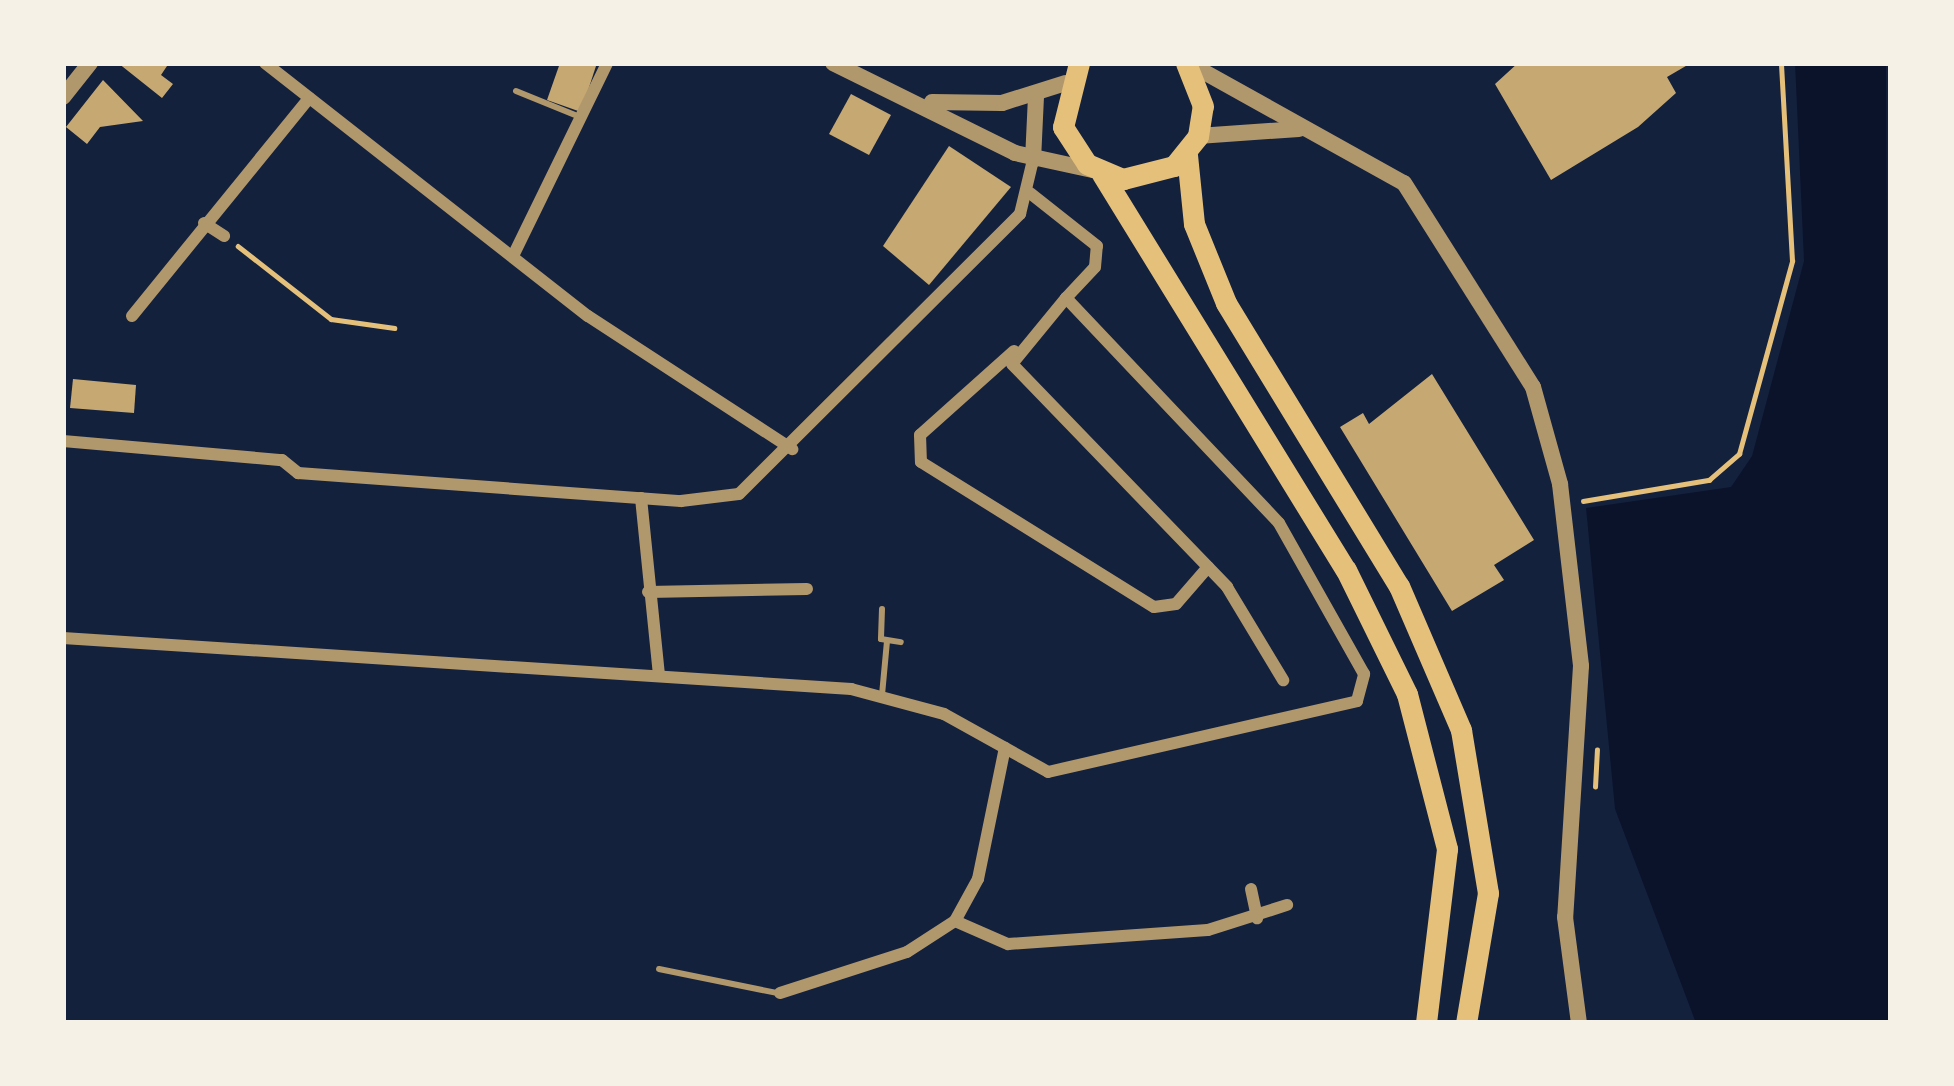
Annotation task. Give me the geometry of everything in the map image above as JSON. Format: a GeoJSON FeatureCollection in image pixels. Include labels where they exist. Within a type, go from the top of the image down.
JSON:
{"type":"FeatureCollection","features":[{"type":"Feature","properties":{"kind":"highway"},"geometry":{"type":"LineString","coordinates":[[1079,63],[1066,83],[1063,127],[1100,172],[1346,570],[1407,694],[1447,849],[1426,1023]]}},
{"type":"Feature","properties":{"kind":"highway"},"geometry":{"type":"LineString","coordinates":[[1187,63],[1201,89],[1193,145],[1194,224],[1226,303],[1399,586],[1461,730],[1487,871],[1466,1023]]}},
{"type":"Feature","properties":{"kind":"highway"},"geometry":{"type":"LineString","coordinates":[[1100,172],[1141,179],[1193,145]]}},
{"type":"Feature","properties":{"kind":"street"},"geometry":{"type":"LineString","coordinates":[[63,98],[90,63]]}},
{"type":"Feature","properties":{"kind":"street"},"geometry":{"type":"LineString","coordinates":[[265,63],[513,256],[792,449]]}},
{"type":"Feature","properties":{"kind":"street"},"geometry":{"type":"LineString","coordinates":[[513,256],[586,119],[608,63]]}},
{"type":"Feature","properties":{"kind":"street"},"geometry":{"type":"LineString","coordinates":[[833,63],[920,100],[1033,160],[1100,172]]}},
{"type":"Feature","properties":{"kind":"street"},"geometry":{"type":"LineString","coordinates":[[1187,63],[1317,133],[1416,196],[1533,387],[1560,484],[1580,644],[1584,813],[1565,946],[1580,1023]]}},
{"type":"Feature","properties":{"kind":"street"},"geometry":{"type":"LineString","coordinates":[[920,100],[1036,97],[1066,83]]}},
{"type":"Feature","properties":{"kind":"street"},"geometry":{"type":"LineString","coordinates":[[63,441],[681,501],[748,490],[977,263],[1030,193],[1036,97]]}},
{"type":"Feature","properties":{"kind":"street"},"geometry":{"type":"LineString","coordinates":[[132,316],[309,98]]}},
{"type":"Feature","properties":{"kind":"street"},"geometry":{"type":"LineString","coordinates":[[1193,145],[1317,133]]}},
{"type":"Feature","properties":{"kind":"street"},"geometry":{"type":"LineString","coordinates":[[1030,193],[1097,246],[1095,267],[1014,351],[920,435],[921,462],[1154,608],[1175,604],[1208,567]]}},
{"type":"Feature","properties":{"kind":"street"},"geometry":{"type":"LineString","coordinates":[[204,223],[224,236]]}},
{"type":"Feature","properties":{"kind":"street"},"geometry":{"type":"LineString","coordinates":[[63,638],[659,675],[882,695],[1060,771],[1351,703],[1364,674],[1279,523],[1066,298]]}},
{"type":"Feature","properties":{"kind":"street"},"geometry":{"type":"LineString","coordinates":[[1014,351],[1015,368],[1208,567],[1283,680]]}},
{"type":"Feature","properties":{"kind":"street"},"geometry":{"type":"LineString","coordinates":[[641,498],[659,675]]}},
{"type":"Feature","properties":{"kind":"street"},"geometry":{"type":"LineString","coordinates":[[648,592],[807,589]]}},
{"type":"Feature","properties":{"kind":"street"},"geometry":{"type":"LineString","coordinates":[[780,993],[907,952],[955,921],[978,879],[1004,748]]}},
{"type":"Feature","properties":{"kind":"street"},"geometry":{"type":"LineString","coordinates":[[1251,889],[1257,918]]}},
{"type":"Feature","properties":{"kind":"street"},"geometry":{"type":"LineString","coordinates":[[955,921],[1008,944],[1257,918],[1287,904]]}},
{"type":"Feature","properties":{"kind":"lane"},"geometry":{"type":"LineString","coordinates":[[517,92],[586,119]]}},
{"type":"Feature","properties":{"kind":"lane"},"geometry":{"type":"LineString","coordinates":[[882,609],[887,641],[882,695]]}},
{"type":"Feature","properties":{"kind":"lane"},"geometry":{"type":"LineString","coordinates":[[887,641],[901,642]]}},
{"type":"Feature","properties":{"kind":"lane"},"geometry":{"type":"LineString","coordinates":[[659,969],[780,993]]}},
{"type":"Feature","properties":{"kind":"path"},"geometry":{"type":"LineString","coordinates":[[1578,510],[1594,496],[1709,480],[1739,454],[1792,261],[1781,63]]}},
{"type":"Feature","properties":{"kind":"path"},"geometry":{"type":"LineString","coordinates":[[224,236],[331,319],[394,328]]}},
{"type":"Feature","properties":{"kind":"path"},"geometry":{"type":"LineString","coordinates":[[1584,813],[1598,736]]}},
{"type":"Feature","properties":{"kind":"water"},"geometry":{"type":"Polygon","coordinates":[[[1795,63],[1886,63],[1891,1023],[1696,1023],[1615,809],[1586,508],[1731,487],[1752,456],[1804,261],[1795,63]]]}},
{"type":"Feature","properties":{"kind":"building"},"geometry":{"type":"Polygon","coordinates":[[[118,63],[169,63],[161,75],[173,84],[162,98],[118,63]]]}},
{"type":"Feature","properties":{"kind":"building"},"geometry":{"type":"Polygon","coordinates":[[[560,63],[596,66],[581,112],[547,100],[560,63]]]}},
{"type":"Feature","properties":{"kind":"building"},"geometry":{"type":"Polygon","coordinates":[[[1518,63],[1691,63],[1667,77],[1676,93],[1638,127],[1551,180],[1495,84],[1518,63]]]}},
{"type":"Feature","properties":{"kind":"building"},"geometry":{"type":"Polygon","coordinates":[[[103,80],[143,121],[100,127],[87,144],[66,127],[103,80]]]}},
{"type":"Feature","properties":{"kind":"building"},"geometry":{"type":"Polygon","coordinates":[[[851,94],[891,115],[869,155],[829,134],[851,94]]]}},
{"type":"Feature","properties":{"kind":"building"},"geometry":{"type":"Polygon","coordinates":[[[949,146],[1011,187],[929,285],[883,246],[949,146]]]}},
{"type":"Feature","properties":{"kind":"building"},"geometry":{"type":"Polygon","coordinates":[[[1432,374],[1534,540],[1494,565],[1504,580],[1452,611],[1340,427],[1363,413],[1369,424],[1432,374]]]}},
{"type":"Feature","properties":{"kind":"building"},"geometry":{"type":"Polygon","coordinates":[[[73,379],[136,385],[134,413],[70,408],[73,379]]]}}]}
